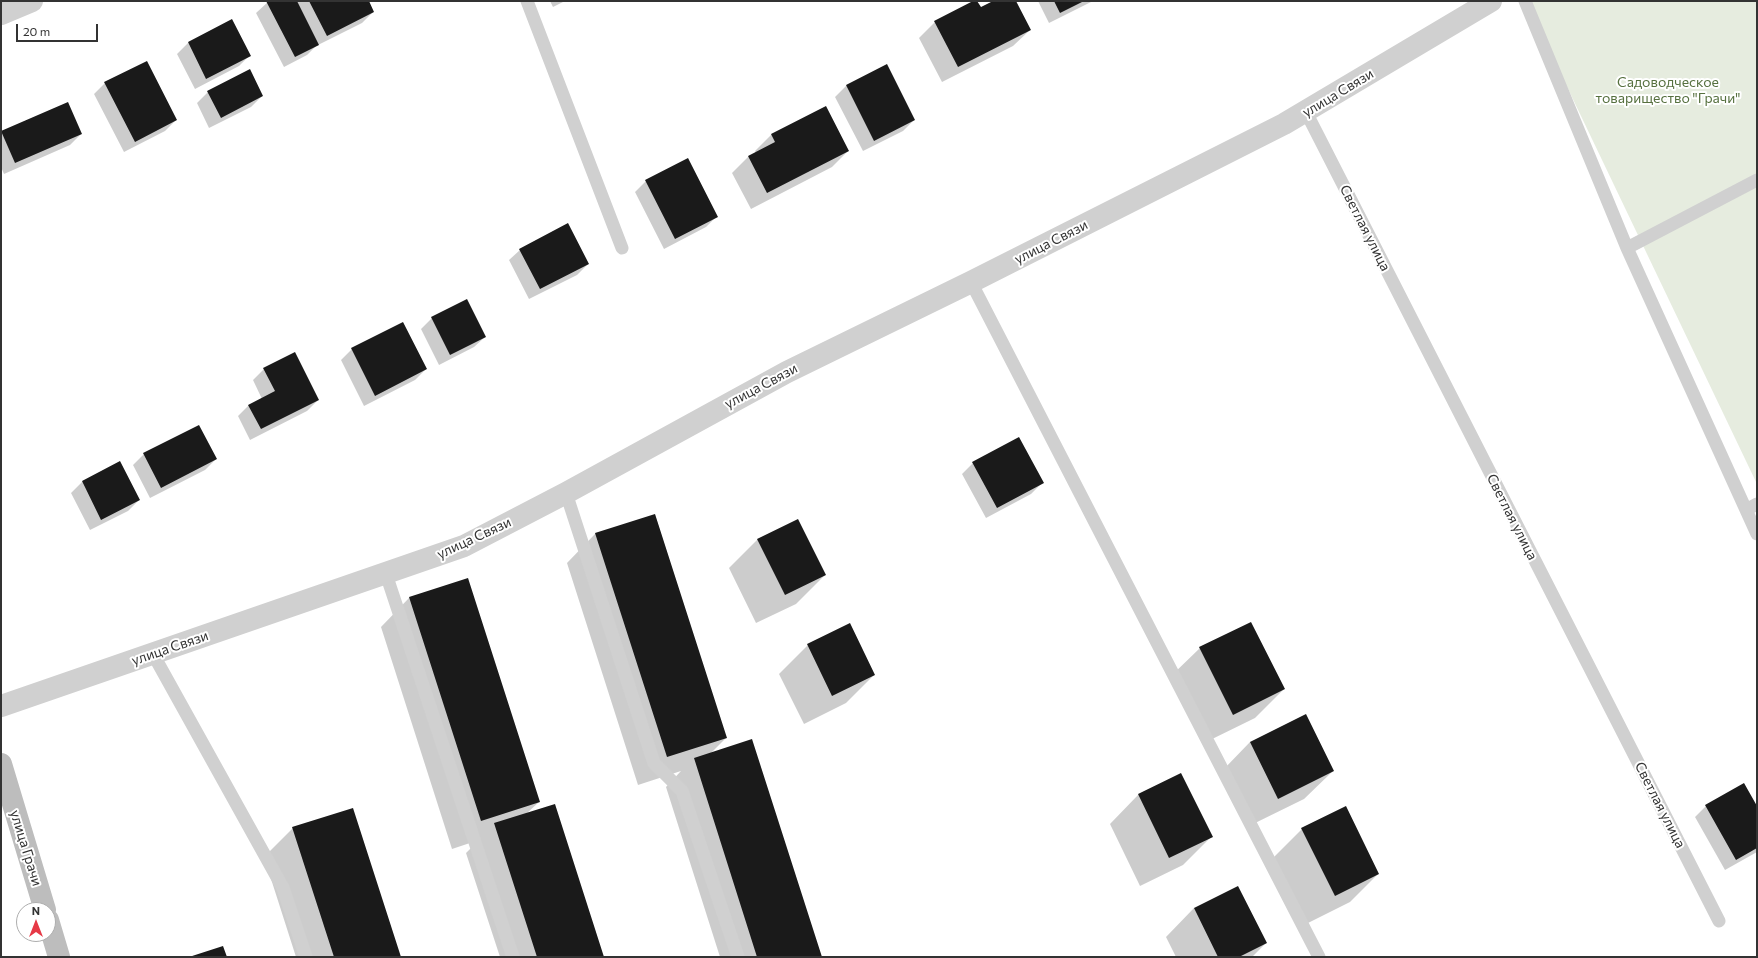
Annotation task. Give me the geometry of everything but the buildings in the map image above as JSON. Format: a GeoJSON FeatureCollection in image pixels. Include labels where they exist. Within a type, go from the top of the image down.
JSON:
{"type":"FeatureCollection","features":[{"type":"Feature","properties":{"kind":"street"},"geometry":{"type":"LineString","coordinates":[[1,14],[32,1]]}},
{"type":"Feature","properties":{"kind":"street","name":"улица Связи"},"geometry":{"type":"LineString","coordinates":[[1,706],[464,546],[566,493],[787,372],[971,282],[1284,124],[1491,1]]}},
{"type":"Feature","properties":{"kind":"street","name":"улица Грачи"},"geometry":{"type":"LineString","coordinates":[[1,764],[43,902]]}},
{"type":"Feature","properties":{"kind":"street"},"geometry":{"type":"LineString","coordinates":[[54,942],[58,957]]}},
{"type":"Feature","properties":{"kind":"lane"},"geometry":{"type":"LineString","coordinates":[[526,1],[622,248]]}},
{"type":"Feature","properties":{"kind":"lane"},"geometry":{"type":"LineString","coordinates":[[1525,1],[1627,248],[1752,507],[1757,534]]}},
{"type":"Feature","properties":{"kind":"lane","name":"Светлая улица"},"geometry":{"type":"LineString","coordinates":[[1306,112],[1719,921]]}},
{"type":"Feature","properties":{"kind":"lane"},"geometry":{"type":"LineString","coordinates":[[1627,248],[1757,180]]}},
{"type":"Feature","properties":{"kind":"lane"},"geometry":{"type":"LineString","coordinates":[[971,282],[1319,957]]}},
{"type":"Feature","properties":{"kind":"lane"},"geometry":{"type":"LineString","coordinates":[[566,493],[654,763],[682,791],[738,957]]}},
{"type":"Feature","properties":{"kind":"lane"},"geometry":{"type":"LineString","coordinates":[[386,574],[513,957]]}},
{"type":"Feature","properties":{"kind":"lane"},"geometry":{"type":"LineString","coordinates":[[153,654],[283,888],[306,957]]}},
{"type":"Feature","properties":{"kind":"green space","name":"Садоводческое товарищество \"Грачи\""},"geometry":{"type":"Polygon","coordinates":[[[1526,1],[1757,1],[1757,484],[1526,1]]]}}]}
